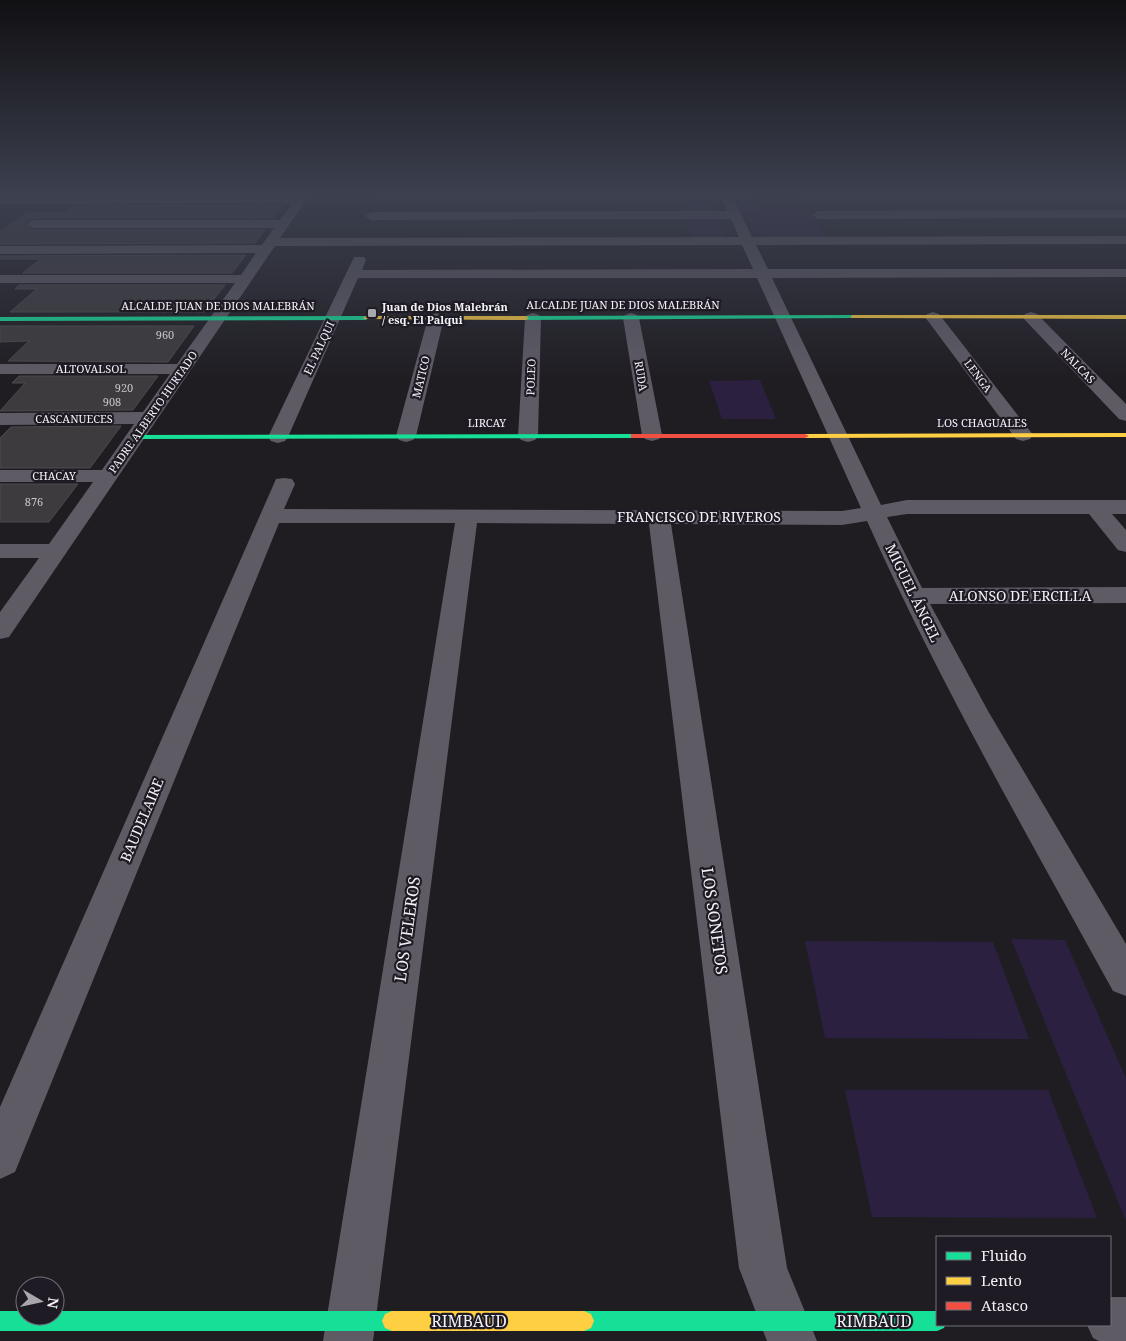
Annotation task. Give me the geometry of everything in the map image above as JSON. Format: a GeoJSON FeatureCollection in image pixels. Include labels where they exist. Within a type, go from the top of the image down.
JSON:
{"type":"FeatureCollection","features":[{"type":"Feature","properties":{"kind":"street","name":"PADRE ALBERTO HURTADO"},"geometry":{"type":"LineString","coordinates":[[0,631],[261,256]]}},
{"type":"Feature","properties":{"kind":"street","name":"MIGUEL ÁNGEL"},"geometry":{"type":"LineString","coordinates":[[755,256],[913,596],[974,711],[1126,980]]}},
{"type":"Feature","properties":{"kind":"street","name":"EL PALQUI"},"geometry":{"type":"LineString","coordinates":[[278,437],[356,267],[763,274]]}},
{"type":"Feature","properties":{"kind":"street"},"geometry":{"type":"LineString","coordinates":[[763,274],[1126,273]]}},
{"type":"Feature","properties":{"kind":"street"},"geometry":{"type":"LineString","coordinates":[[0,279],[245,279]]}},
{"type":"Feature","properties":{"kind":"street","name":"LENGA"},"geometry":{"type":"LineString","coordinates":[[933,317],[1023,435]]}},
{"type":"Feature","properties":{"kind":"street","name":"NALCAS"},"geometry":{"type":"LineString","coordinates":[[1031,317],[1126,415]]}},
{"type":"Feature","properties":{"kind":"street","name":"ALCALDE JUAN DE DIOS MALEBRÁN"},"geometry":{"type":"LineString","coordinates":[[0,320],[1126,317]]}},
{"type":"Feature","properties":{"kind":"street","name":"MATICO"},"geometry":{"type":"LineString","coordinates":[[406,436],[436,318]]}},
{"type":"Feature","properties":{"kind":"street","name":"POLEO"},"geometry":{"type":"LineString","coordinates":[[528,436],[533,318]]}},
{"type":"Feature","properties":{"kind":"street","name":"RUDA"},"geometry":{"type":"LineString","coordinates":[[631,318],[652,435]]}},
{"type":"Feature","properties":{"kind":"street","name":"ALTOVALSOL"},"geometry":{"type":"LineString","coordinates":[[0,369],[183,369]]}},
{"type":"Feature","properties":{"kind":"street","name":"CASCANUECES"},"geometry":{"type":"LineString","coordinates":[[0,419],[149,418]]}},
{"type":"Feature","properties":{"kind":"street","name":"LOS CHAGUALES"},"geometry":{"type":"LineString","coordinates":[[838,435],[1126,435]]}},
{"type":"Feature","properties":{"kind":"street","name":"LIRCAY"},"geometry":{"type":"LineString","coordinates":[[135,438],[838,435]]}},
{"type":"Feature","properties":{"kind":"street","name":"CHACAY"},"geometry":{"type":"LineString","coordinates":[[0,476],[109,476]]}},
{"type":"Feature","properties":{"kind":"street","name":"BAUDELAIRE"},"geometry":{"type":"LineString","coordinates":[[0,1157],[284,484]]}},
{"type":"Feature","properties":{"kind":"street","name":"FRANCISCO DE RIVEROS"},"geometry":{"type":"LineString","coordinates":[[270,516],[842,518],[907,507],[1126,507]]}},
{"type":"Feature","properties":{"kind":"street"},"geometry":{"type":"LineString","coordinates":[[1095,507],[1126,545]]}},
{"type":"Feature","properties":{"kind":"street","name":"LOS VELEROS"},"geometry":{"type":"LineString","coordinates":[[349,1331],[467,517]]}},
{"type":"Feature","properties":{"kind":"street","name":"LOS SONETOS"},"geometry":{"type":"LineString","coordinates":[[659,517],[763,1268],[788,1331]]}},
{"type":"Feature","properties":{"kind":"street"},"geometry":{"type":"LineString","coordinates":[[0,551],[57,550]]}},
{"type":"Feature","properties":{"kind":"street","name":"ALONSO DE ERCILLA"},"geometry":{"type":"LineString","coordinates":[[913,596],[1126,595]]}},
{"type":"Feature","properties":{"kind":"street","name":"RIMBAUD"},"geometry":{"type":"LineString","coordinates":[[0,1320],[349,1331],[788,1331],[936,1321]]}},
{"type":"Feature","properties":{"kind":"street"},"geometry":{"type":"LineString","coordinates":[[1111,1321],[1126,1321]]}},
{"type":"Feature","properties":{"kind":"shaded area"},"geometry":{"type":"Polygon","coordinates":[[[760,380],[776,419],[722,419],[709,381],[760,380]]]}},
{"type":"Feature","properties":{"kind":"shaded area"},"geometry":{"type":"Polygon","coordinates":[[[1011,939],[1065,940],[1126,1078],[1126,1221],[1011,939]]]}},
{"type":"Feature","properties":{"kind":"shaded area"},"geometry":{"type":"Polygon","coordinates":[[[805,941],[993,942],[1029,1039],[825,1038],[805,941]]]}},
{"type":"Feature","properties":{"kind":"shaded area"},"geometry":{"type":"Polygon","coordinates":[[[845,1090],[1048,1090],[1097,1218],[872,1217],[845,1090]]]}},
{"type":"Feature","properties":{"kind":"building"},"geometry":{"type":"Polygon","coordinates":[[[0,256],[246,256],[232,273],[23,273],[41,259],[0,259],[0,256]]]}},
{"type":"Feature","properties":{"kind":"building"},"geometry":{"type":"Polygon","coordinates":[[[19,285],[225,285],[204,312],[10,312],[37,289],[15,289],[19,285]]]}},
{"type":"Feature","properties":{"kind":"building"},"geometry":{"type":"Polygon","coordinates":[[[0,326],[194,326],[168,362],[8,361],[29,341],[0,342],[0,326]]]}},
{"type":"Feature","properties":{"kind":"building"},"geometry":{"type":"Polygon","coordinates":[[[19,376],[158,376],[133,410],[0,411],[25,383],[12,383],[19,376]]]}},
{"type":"Feature","properties":{"kind":"building"},"geometry":{"type":"Polygon","coordinates":[[[121,426],[90,468],[0,468],[0,438],[11,427],[121,426]]]}},
{"type":"Feature","properties":{"kind":"building"},"geometry":{"type":"Polygon","coordinates":[[[0,484],[78,484],[49,522],[0,522],[0,484]]]}},
{"type":"Feature","properties":{"kind":"traffic: fast"},"geometry":{"type":"LineString","coordinates":[[526,318],[853,317]]}},
{"type":"Feature","properties":{"kind":"traffic: fast"},"geometry":{"type":"LineString","coordinates":[[0,319],[366,318]]}},
{"type":"Feature","properties":{"kind":"traffic: fast"},"geometry":{"type":"LineString","coordinates":[[135,437],[634,436]]}},
{"type":"Feature","properties":{"kind":"traffic: fast"},"geometry":{"type":"LineString","coordinates":[[0,1321],[392,1321]]}},
{"type":"Feature","properties":{"kind":"traffic: fast"},"geometry":{"type":"LineString","coordinates":[[584,1321],[936,1321]]}},
{"type":"Feature","properties":{"kind":"traffic: slow"},"geometry":{"type":"LineString","coordinates":[[853,317],[1126,317]]}},
{"type":"Feature","properties":{"kind":"traffic: slow"},"geometry":{"type":"LineString","coordinates":[[366,318],[526,318]]}},
{"type":"Feature","properties":{"kind":"traffic: slow"},"geometry":{"type":"LineString","coordinates":[[805,436],[1126,435]]}},
{"type":"Feature","properties":{"kind":"traffic: slow"},"geometry":{"type":"LineString","coordinates":[[392,1321],[584,1321]]}},
{"type":"Feature","properties":{"kind":"traffic: jam"},"geometry":{"type":"LineString","coordinates":[[634,436],[805,436]]}},
{"type":"Feature","properties":{"kind":"place","name":"Juan de Dios Malebrán / esq. El Palqui"},"geometry":{"type":"Point","coordinates":[372,313]}}]}
